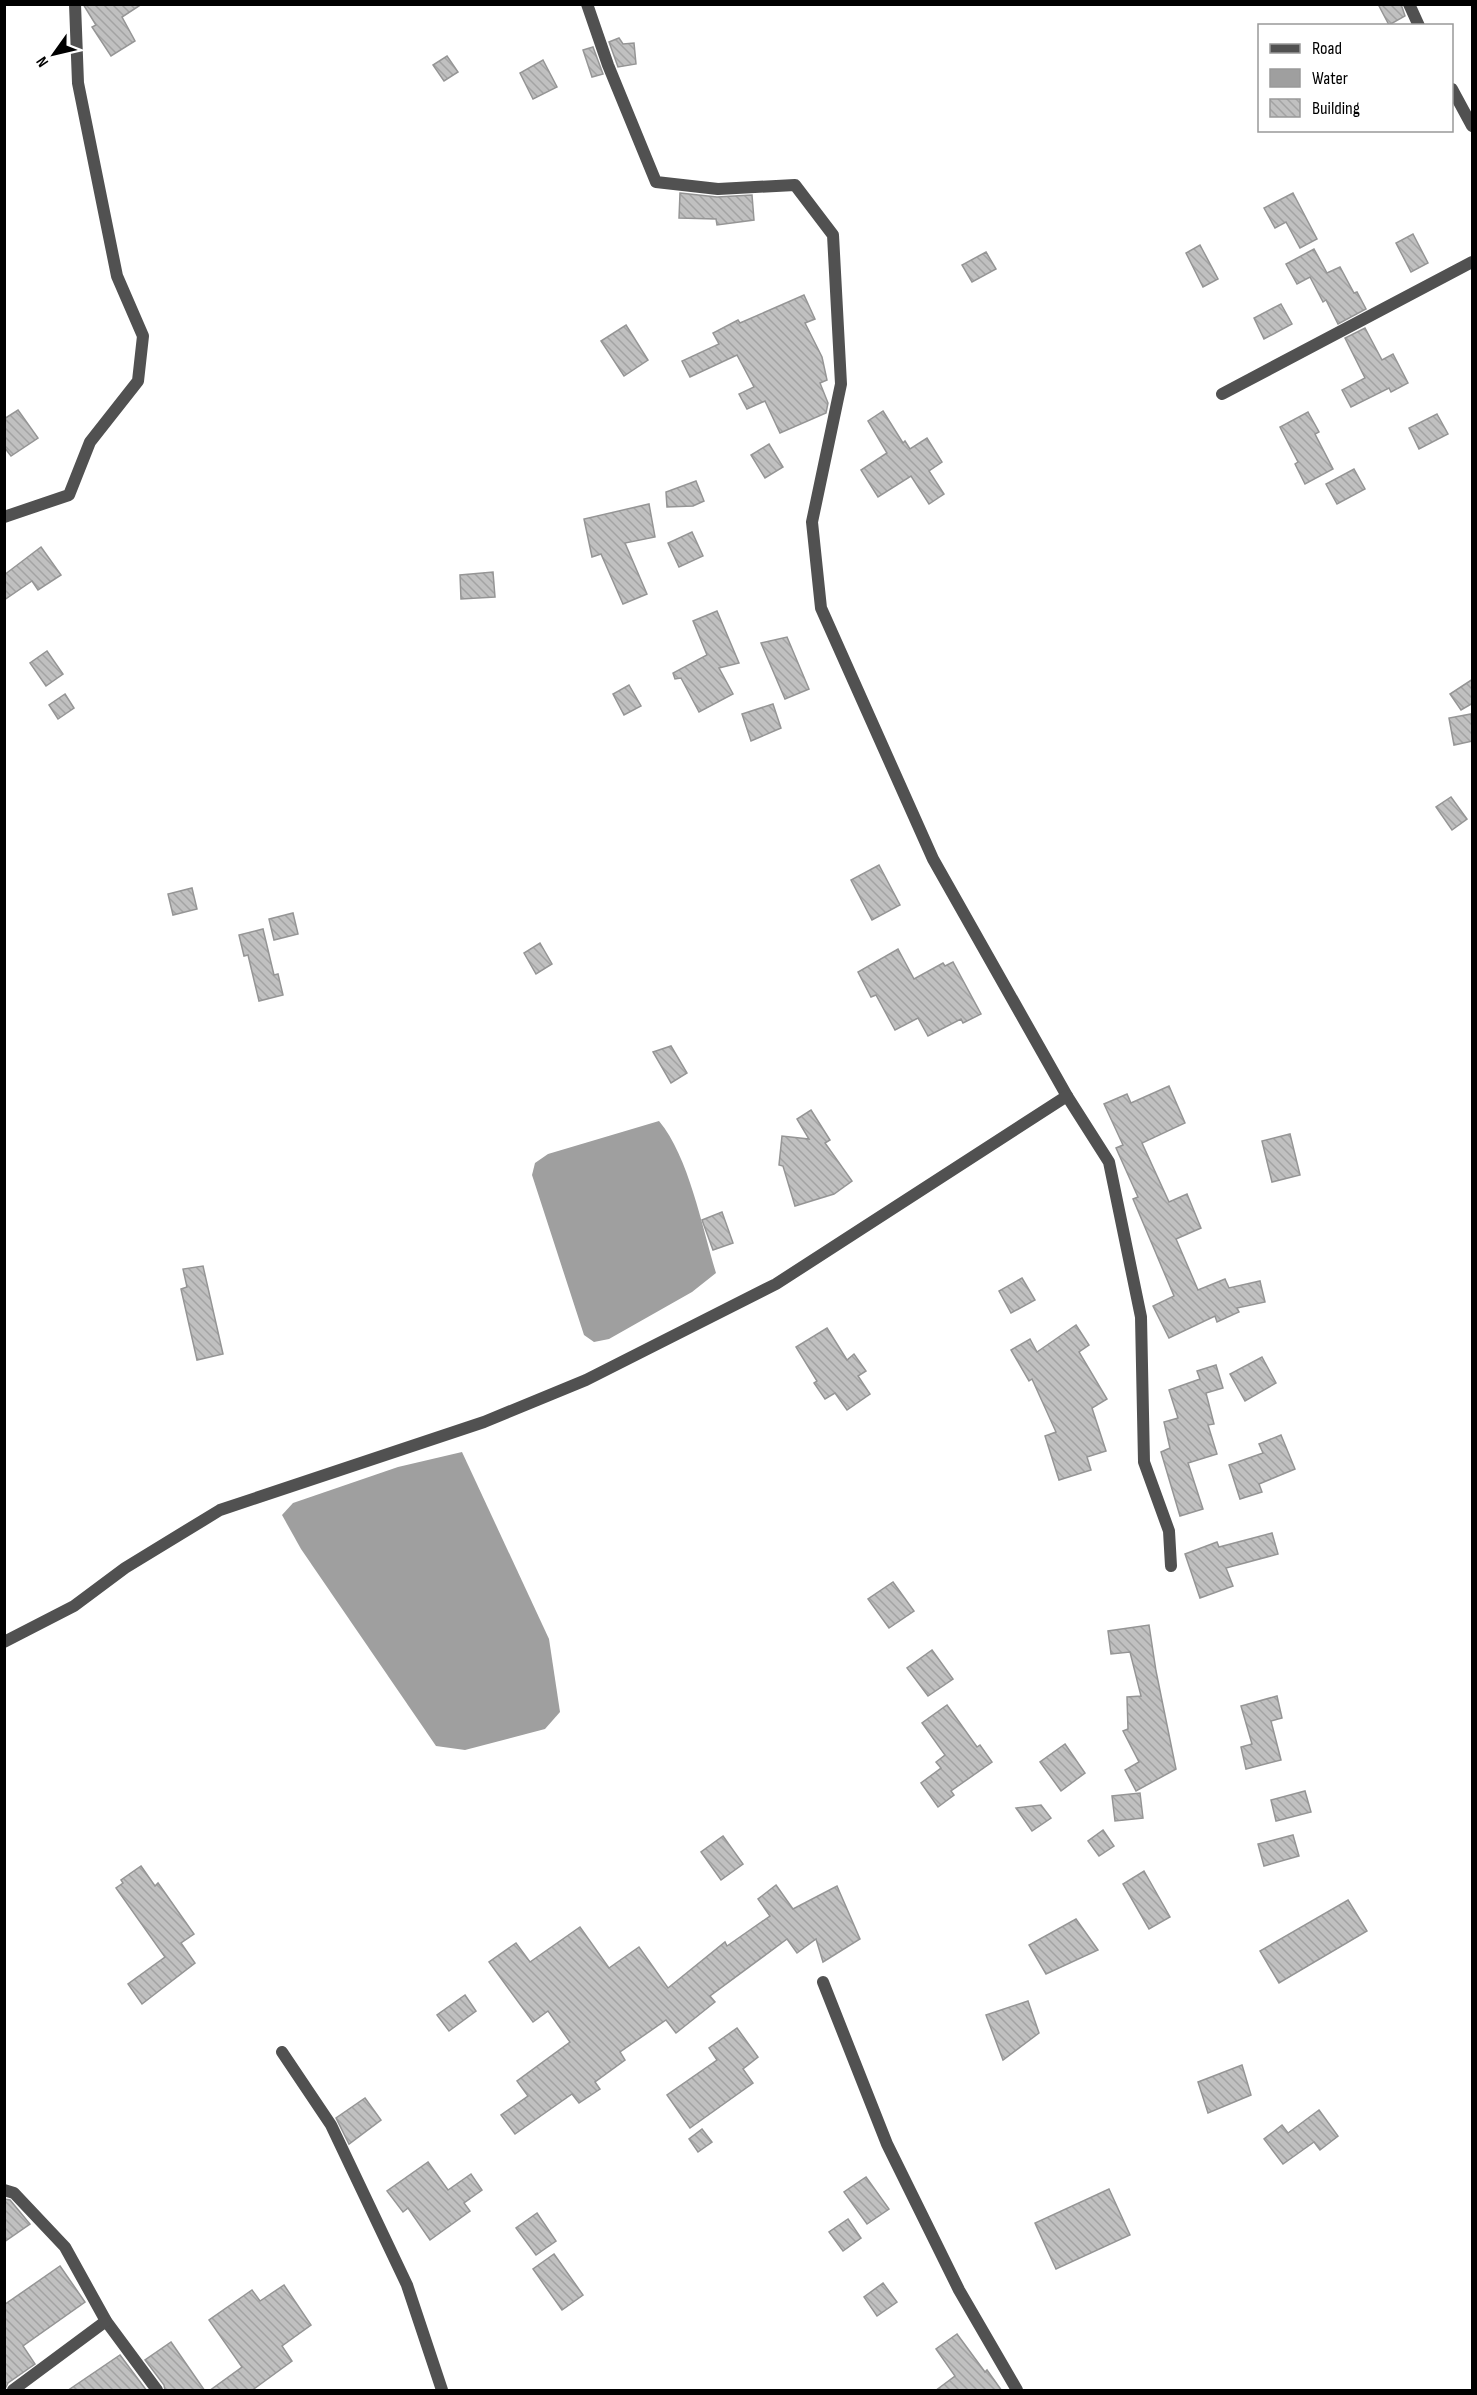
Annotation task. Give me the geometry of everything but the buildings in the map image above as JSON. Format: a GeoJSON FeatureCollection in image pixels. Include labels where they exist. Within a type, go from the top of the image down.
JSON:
{"type":"FeatureCollection","features":[{"type":"Feature","properties":{"kind":"street"},"geometry":{"type":"LineString","coordinates":[[4,517],[69,495],[90,442],[138,381],[142,336],[117,276],[78,83],[75,4]]}},
{"type":"Feature","properties":{"kind":"street"},"geometry":{"type":"LineString","coordinates":[[587,4],[608,65],[656,182],[718,189],[795,186],[832,235],[841,384],[812,522],[821,608],[933,859],[1067,1096],[1109,1162],[1141,1317],[1144,1462],[1169,1531],[1171,1566]]}},
{"type":"Feature","properties":{"kind":"street"},"geometry":{"type":"LineString","coordinates":[[1409,4],[1418,24]]}},
{"type":"Feature","properties":{"kind":"street"},"geometry":{"type":"LineString","coordinates":[[1453,91],[1473,126]]}},
{"type":"Feature","properties":{"kind":"street"},"geometry":{"type":"LineString","coordinates":[[1222,394],[1473,262]]}},
{"type":"Feature","properties":{"kind":"street"},"geometry":{"type":"LineString","coordinates":[[4,1642],[74,1606],[125,1568],[220,1510],[484,1422],[586,1380],[776,1284],[1067,1096]]}},
{"type":"Feature","properties":{"kind":"street"},"geometry":{"type":"LineString","coordinates":[[822,1982],[887,2144],[959,2290],[1017,2391]]}},
{"type":"Feature","properties":{"kind":"street"},"geometry":{"type":"LineString","coordinates":[[282,2052],[331,2125],[397,2263],[407,2285],[442,2391]]}},
{"type":"Feature","properties":{"kind":"street"},"geometry":{"type":"LineString","coordinates":[[4,2190],[14,2193],[65,2247],[106,2321],[157,2391]]}},
{"type":"Feature","properties":{"kind":"street"},"geometry":{"type":"LineString","coordinates":[[13,2391],[106,2321]]}},
{"type":"Feature","properties":{"kind":"water"},"geometry":{"type":"Polygon","coordinates":[[[659,1121],[679,1153],[687,1173],[716,1273],[692,1292],[609,1339],[594,1342],[584,1335],[532,1175],[535,1163],[548,1154],[659,1121]]]}},
{"type":"Feature","properties":{"kind":"water"},"geometry":{"type":"Polygon","coordinates":[[[462,1452],[549,1639],[560,1712],[545,1729],[465,1750],[436,1746],[301,1549],[282,1515],[293,1503],[398,1467],[462,1452]]]}}]}
